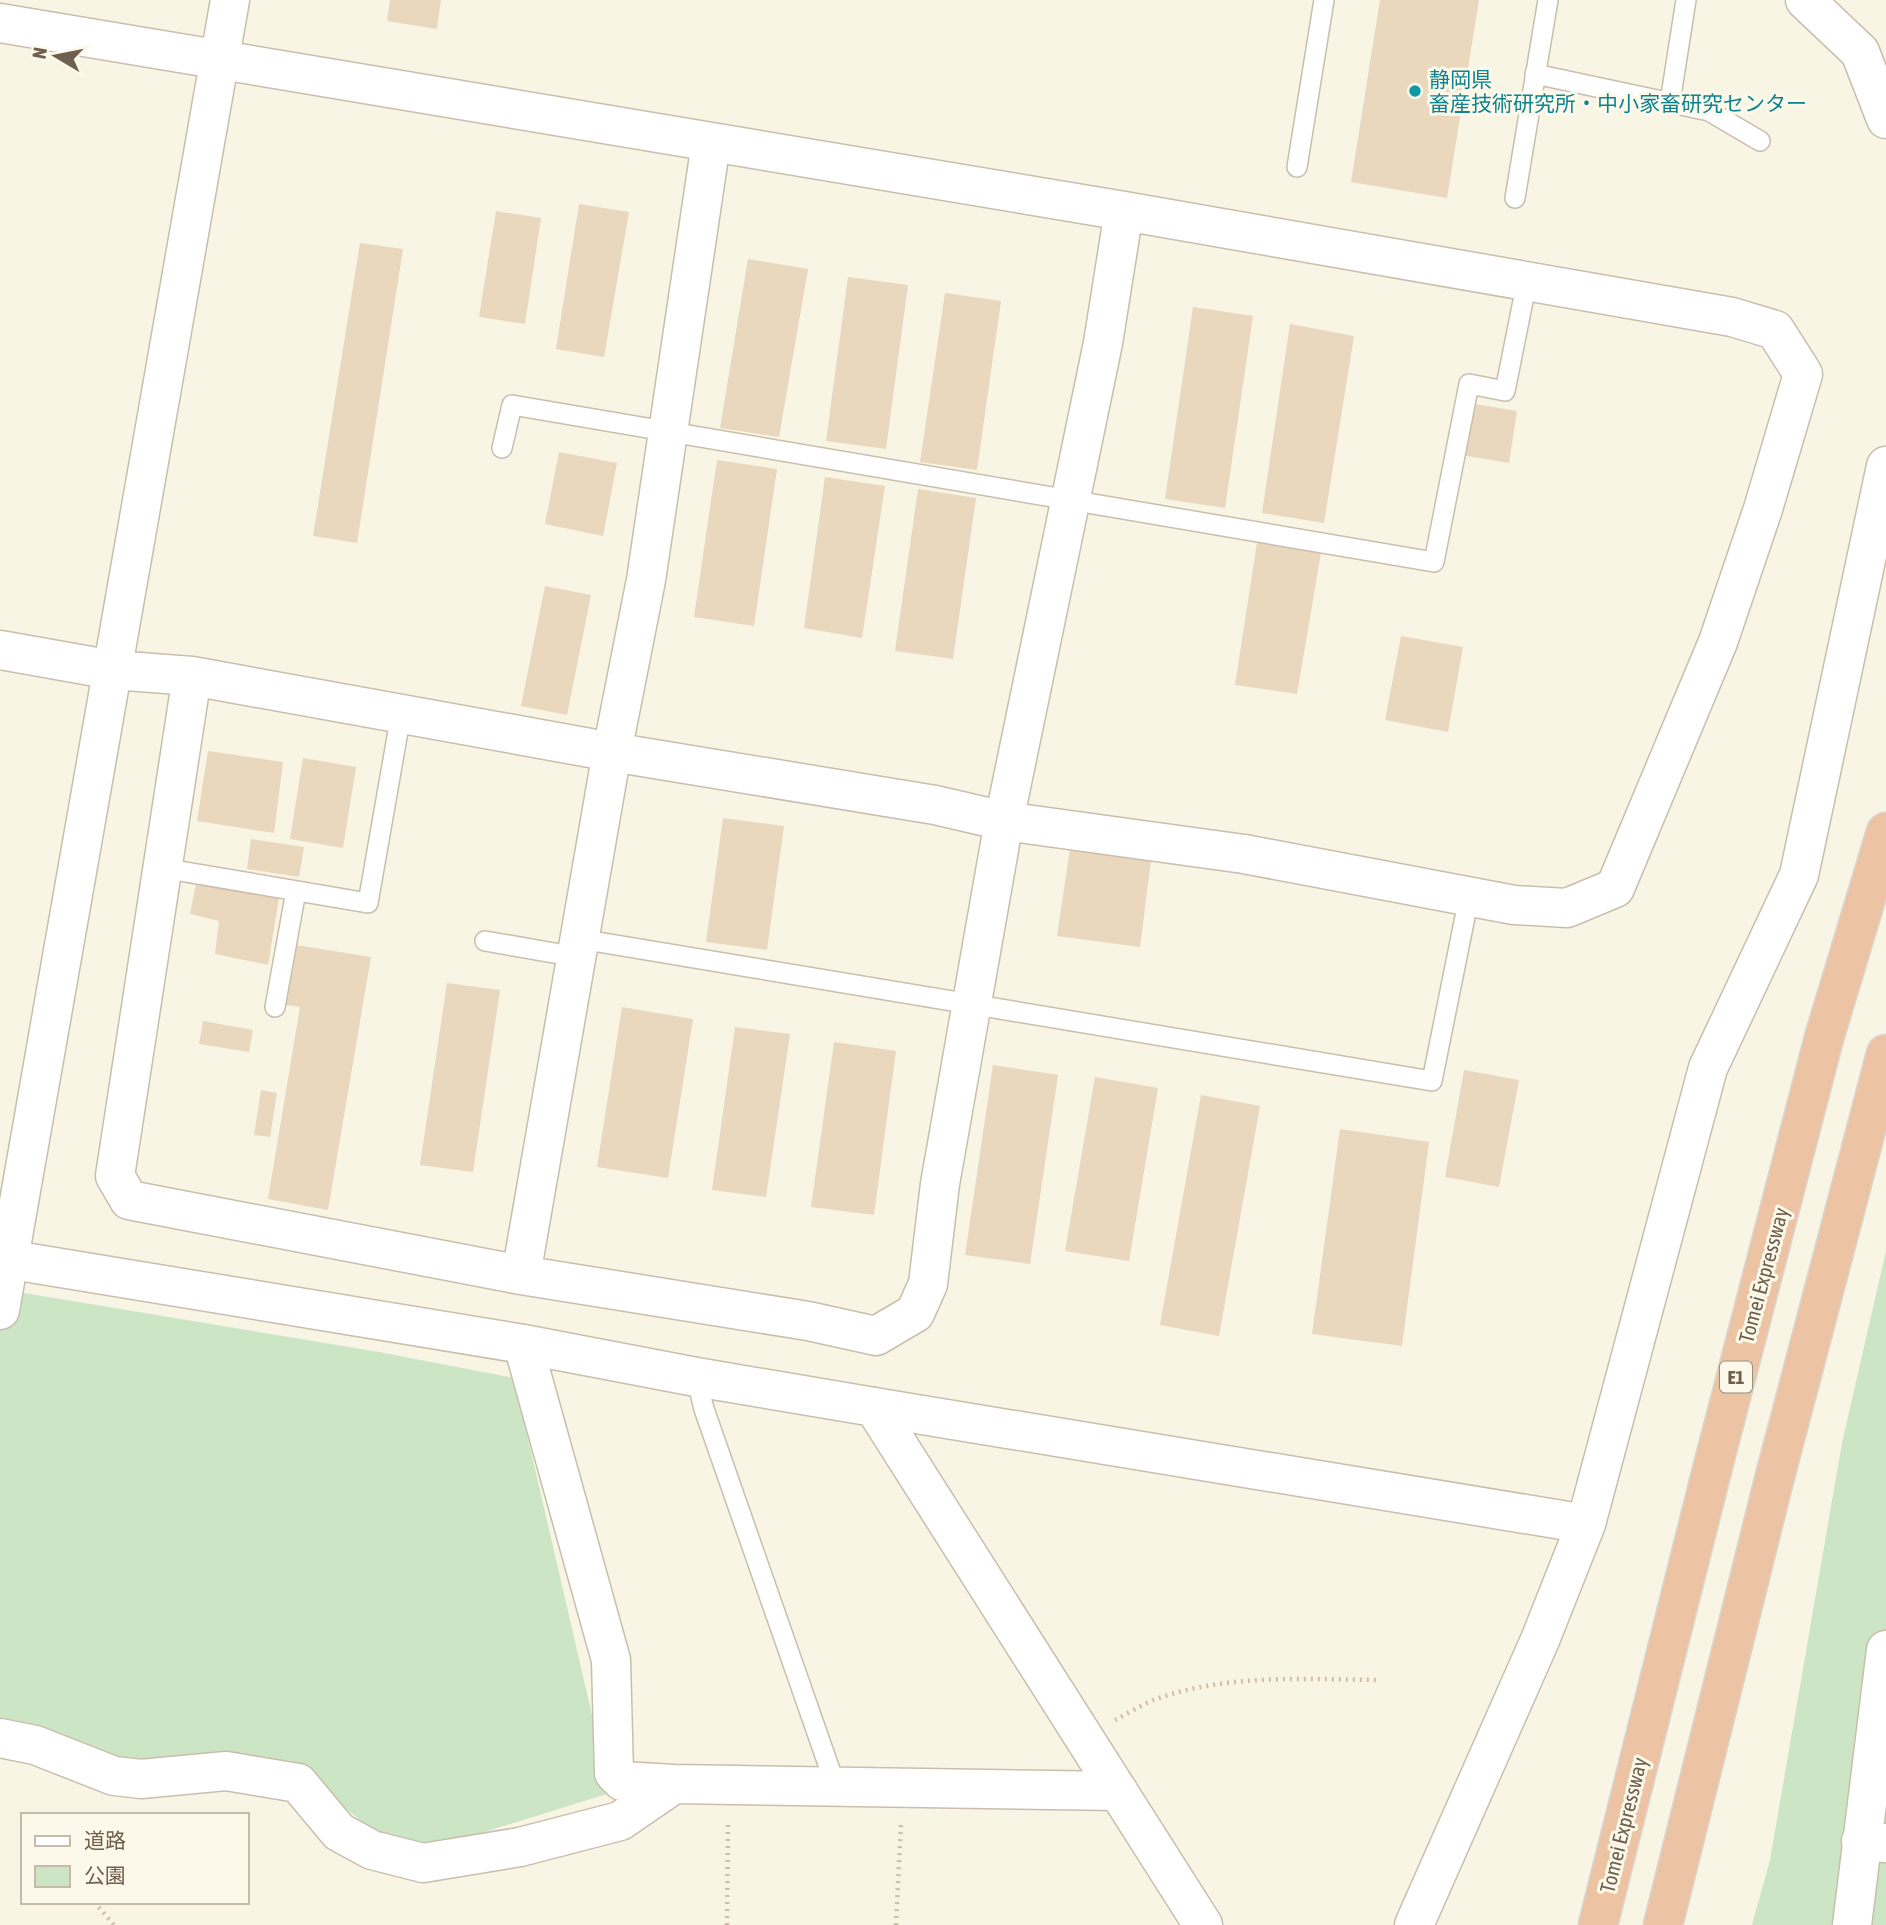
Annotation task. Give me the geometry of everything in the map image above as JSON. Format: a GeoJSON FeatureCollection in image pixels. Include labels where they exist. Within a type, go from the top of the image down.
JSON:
{"type":"FeatureCollection","features":[{"type":"Feature","properties":{"kind":"highway","name":"Tomei Expressway"},"geometry":{"type":"LineString","coordinates":[[1598,1925],[1824,1038],[1886,832]]}},
{"type":"Feature","properties":{"kind":"highway"},"geometry":{"type":"LineString","coordinates":[[1664,1925],[1774,1480],[1886,1054]]}},
{"type":"Feature","properties":{"kind":"street"},"geometry":{"type":"LineString","coordinates":[[0,1310],[5,1259],[113,670],[230,0]]}},
{"type":"Feature","properties":{"kind":"street"},"geometry":{"type":"LineString","coordinates":[[1805,0],[1860,52],[1886,119]]}},
{"type":"Feature","properties":{"kind":"street"},"geometry":{"type":"LineString","coordinates":[[0,23],[1124,211],[1731,317],[1775,330],[1803,374],[1763,509],[1718,642],[1615,888],[1567,908],[1514,905],[1244,854],[1004,821],[936,805],[612,752],[192,676],[113,670],[0,650]]}},
{"type":"Feature","properties":{"kind":"street"},"geometry":{"type":"LineString","coordinates":[[521,1275],[612,752],[646,580],[711,143]]}},
{"type":"Feature","properties":{"kind":"street"},"geometry":{"type":"LineString","coordinates":[[192,676],[115,1176],[129,1200],[521,1275],[808,1321],[876,1336],[915,1313],[928,1284],[940,1184],[1004,821],[1103,343],[1124,211]]}},
{"type":"Feature","properties":{"kind":"street"},"geometry":{"type":"LineString","coordinates":[[1414,1925],[1541,1640],[1586,1524],[1708,1068],[1799,875],[1886,467]]}},
{"type":"Feature","properties":{"kind":"street"},"geometry":{"type":"LineString","coordinates":[[5,1259],[523,1344],[874,1407],[1586,1524]]}},
{"type":"Feature","properties":{"kind":"street"},"geometry":{"type":"LineString","coordinates":[[523,1344],[611,1660],[614,1773],[622,1781],[1118,1791]]}},
{"type":"Feature","properties":{"kind":"street"},"geometry":{"type":"LineString","coordinates":[[874,1407],[1203,1925]]}},
{"type":"Feature","properties":{"kind":"street"},"geometry":{"type":"LineString","coordinates":[[1852,1925],[1874,1842],[1886,1650]]}},
{"type":"Feature","properties":{"kind":"street"},"geometry":{"type":"LineString","coordinates":[[0,1738],[35,1745],[114,1776],[141,1779],[226,1771],[299,1783],[339,1832],[372,1850],[422,1863],[520,1847],[620,1821],[674,1784]]}},
{"type":"Feature","properties":{"kind":"lane"},"geometry":{"type":"LineString","coordinates":[[1297,167],[1324,0]]}},
{"type":"Feature","properties":{"kind":"lane"},"geometry":{"type":"LineString","coordinates":[[1515,198],[1548,0]]}},
{"type":"Feature","properties":{"kind":"lane"},"geometry":{"type":"LineString","coordinates":[[1670,102],[1686,0]]}},
{"type":"Feature","properties":{"kind":"lane"},"geometry":{"type":"LineString","coordinates":[[1535,74],[1709,111],[1760,141]]}},
{"type":"Feature","properties":{"kind":"lane"},"geometry":{"type":"LineString","coordinates":[[502,448],[512,405],[1071,498],[1434,562],[1469,384],[1505,391],[1527,281]]}},
{"type":"Feature","properties":{"kind":"lane"},"geometry":{"type":"LineString","coordinates":[[162,867],[368,903],[401,714]]}},
{"type":"Feature","properties":{"kind":"lane"},"geometry":{"type":"LineString","coordinates":[[275,1007],[296,891]]}},
{"type":"Feature","properties":{"kind":"lane"},"geometry":{"type":"LineString","coordinates":[[485,941],[578,948],[972,1004],[1432,1081],[1469,897]]}},
{"type":"Feature","properties":{"kind":"lane"},"geometry":{"type":"LineString","coordinates":[[696,1377],[704,1409],[835,1787]]}},
{"type":"Feature","properties":{"kind":"path"},"geometry":{"type":"LineString","coordinates":[[1083,1735],[1158,1699],[1230,1681],[1378,1680]]}},
{"type":"Feature","properties":{"kind":"path"},"geometry":{"type":"LineString","coordinates":[[727,1925],[728,1785]]}},
{"type":"Feature","properties":{"kind":"path"},"geometry":{"type":"LineString","coordinates":[[896,1925],[902,1788]]}},
{"type":"Feature","properties":{"kind":"path"},"geometry":{"type":"LineString","coordinates":[[96,1904],[114,1925]]}},
{"type":"Feature","properties":{"kind":"green space"},"geometry":{"type":"Polygon","coordinates":[[[1886,1251],[1886,1925],[1752,1925],[1770,1860],[1842,1443],[1886,1251]]]}},
{"type":"Feature","properties":{"kind":"green space"},"geometry":{"type":"Polygon","coordinates":[[[0,1289],[379,1352],[514,1378],[610,1793],[436,1847],[377,1834],[302,1773],[227,1751],[152,1762],[84,1753],[0,1735],[0,1289]]]}},
{"type":"Feature","properties":{"kind":"building"},"geometry":{"type":"Polygon","coordinates":[[[390,0],[441,0],[437,29],[387,21],[390,0]]]}},
{"type":"Feature","properties":{"kind":"building","name":"静岡県 畜産技術研究所・中小家畜研究センター"},"geometry":{"type":"Polygon","coordinates":[[[1380,0],[1479,0],[1447,198],[1351,182],[1380,0]]]}},
{"type":"Feature","properties":{"kind":"building"},"geometry":{"type":"Polygon","coordinates":[[[579,204],[629,212],[604,357],[556,349],[579,204]]]}},
{"type":"Feature","properties":{"kind":"building"},"geometry":{"type":"Polygon","coordinates":[[[496,211],[541,218],[525,324],[479,317],[496,211]]]}},
{"type":"Feature","properties":{"kind":"building"},"geometry":{"type":"Polygon","coordinates":[[[360,243],[403,249],[357,543],[313,536],[360,243]]]}},
{"type":"Feature","properties":{"kind":"building"},"geometry":{"type":"Polygon","coordinates":[[[748,259],[808,269],[779,437],[720,428],[748,259]]]}},
{"type":"Feature","properties":{"kind":"building"},"geometry":{"type":"Polygon","coordinates":[[[848,277],[908,285],[886,449],[826,441],[848,277]]]}},
{"type":"Feature","properties":{"kind":"building"},"geometry":{"type":"Polygon","coordinates":[[[945,293],[1001,301],[977,470],[920,462],[945,293]]]}},
{"type":"Feature","properties":{"kind":"building"},"geometry":{"type":"Polygon","coordinates":[[[1193,307],[1253,316],[1225,508],[1165,499],[1193,307]]]}},
{"type":"Feature","properties":{"kind":"building"},"geometry":{"type":"Polygon","coordinates":[[[1290,324],[1354,336],[1324,523],[1262,513],[1290,324]]]}},
{"type":"Feature","properties":{"kind":"building"},"geometry":{"type":"Polygon","coordinates":[[[1469,403],[1517,411],[1509,463],[1461,455],[1469,403]]]}},
{"type":"Feature","properties":{"kind":"building"},"geometry":{"type":"Polygon","coordinates":[[[559,452],[617,463],[603,536],[545,524],[559,452]]]}},
{"type":"Feature","properties":{"kind":"building"},"geometry":{"type":"Polygon","coordinates":[[[717,460],[777,469],[754,626],[694,617],[717,460]]]}},
{"type":"Feature","properties":{"kind":"building"},"geometry":{"type":"Polygon","coordinates":[[[825,477],[885,486],[862,638],[804,628],[825,477]]]}},
{"type":"Feature","properties":{"kind":"building"},"geometry":{"type":"Polygon","coordinates":[[[918,489],[976,498],[953,659],[895,651],[918,489]]]}},
{"type":"Feature","properties":{"kind":"building"},"geometry":{"type":"Polygon","coordinates":[[[1258,536],[1322,547],[1297,694],[1235,685],[1258,536]]]}},
{"type":"Feature","properties":{"kind":"building"},"geometry":{"type":"Polygon","coordinates":[[[545,586],[591,595],[567,715],[521,706],[545,586]]]}},
{"type":"Feature","properties":{"kind":"building"},"geometry":{"type":"Polygon","coordinates":[[[1401,636],[1463,647],[1448,732],[1385,720],[1401,636]]]}},
{"type":"Feature","properties":{"kind":"building"},"geometry":{"type":"Polygon","coordinates":[[[208,751],[283,762],[274,833],[197,821],[208,751]]]}},
{"type":"Feature","properties":{"kind":"building"},"geometry":{"type":"Polygon","coordinates":[[[303,758],[356,767],[343,848],[290,839],[303,758]]]}},
{"type":"Feature","properties":{"kind":"building"},"geometry":{"type":"Polygon","coordinates":[[[723,818],[784,826],[767,950],[706,942],[723,818]]]}},
{"type":"Feature","properties":{"kind":"building"},"geometry":{"type":"Polygon","coordinates":[[[251,839],[304,847],[299,877],[247,869],[251,839]]]}},
{"type":"Feature","properties":{"kind":"building"},"geometry":{"type":"Polygon","coordinates":[[[1070,849],[1151,860],[1140,947],[1057,936],[1070,849]]]}},
{"type":"Feature","properties":{"kind":"building"},"geometry":{"type":"Polygon","coordinates":[[[196,884],[279,898],[268,965],[215,954],[219,921],[190,914],[196,884]]]}},
{"type":"Feature","properties":{"kind":"building"},"geometry":{"type":"Polygon","coordinates":[[[296,945],[371,957],[328,1210],[268,1199],[300,1007],[286,1005],[296,945]]]}},
{"type":"Feature","properties":{"kind":"building"},"geometry":{"type":"Polygon","coordinates":[[[447,983],[500,990],[473,1172],[420,1165],[447,983]]]}},
{"type":"Feature","properties":{"kind":"building"},"geometry":{"type":"Polygon","coordinates":[[[622,1007],[693,1019],[668,1178],[597,1167],[622,1007]]]}},
{"type":"Feature","properties":{"kind":"building"},"geometry":{"type":"Polygon","coordinates":[[[203,1021],[253,1030],[249,1052],[199,1044],[203,1021]]]}},
{"type":"Feature","properties":{"kind":"building"},"geometry":{"type":"Polygon","coordinates":[[[735,1027],[790,1034],[766,1197],[712,1190],[735,1027]]]}},
{"type":"Feature","properties":{"kind":"building"},"geometry":{"type":"Polygon","coordinates":[[[834,1042],[896,1051],[874,1215],[811,1207],[834,1042]]]}},
{"type":"Feature","properties":{"kind":"building"},"geometry":{"type":"Polygon","coordinates":[[[993,1065],[1058,1075],[1030,1264],[965,1255],[993,1065]]]}},
{"type":"Feature","properties":{"kind":"building"},"geometry":{"type":"Polygon","coordinates":[[[1464,1070],[1519,1080],[1499,1187],[1445,1177],[1464,1070]]]}},
{"type":"Feature","properties":{"kind":"building"},"geometry":{"type":"Polygon","coordinates":[[[1095,1077],[1158,1088],[1129,1261],[1065,1251],[1095,1077]]]}},
{"type":"Feature","properties":{"kind":"building"},"geometry":{"type":"Polygon","coordinates":[[[261,1090],[277,1093],[270,1137],[254,1135],[261,1090]]]}},
{"type":"Feature","properties":{"kind":"building"},"geometry":{"type":"Polygon","coordinates":[[[1201,1095],[1260,1106],[1219,1336],[1160,1325],[1201,1095]]]}},
{"type":"Feature","properties":{"kind":"building"},"geometry":{"type":"Polygon","coordinates":[[[1340,1129],[1429,1142],[1402,1346],[1312,1334],[1340,1129]]]}},
{"type":"Feature","properties":{"kind":"place","name":"静岡県 畜産技術研究所・中小家畜研究センター"},"geometry":{"type":"Point","coordinates":[1415,91]}}]}
